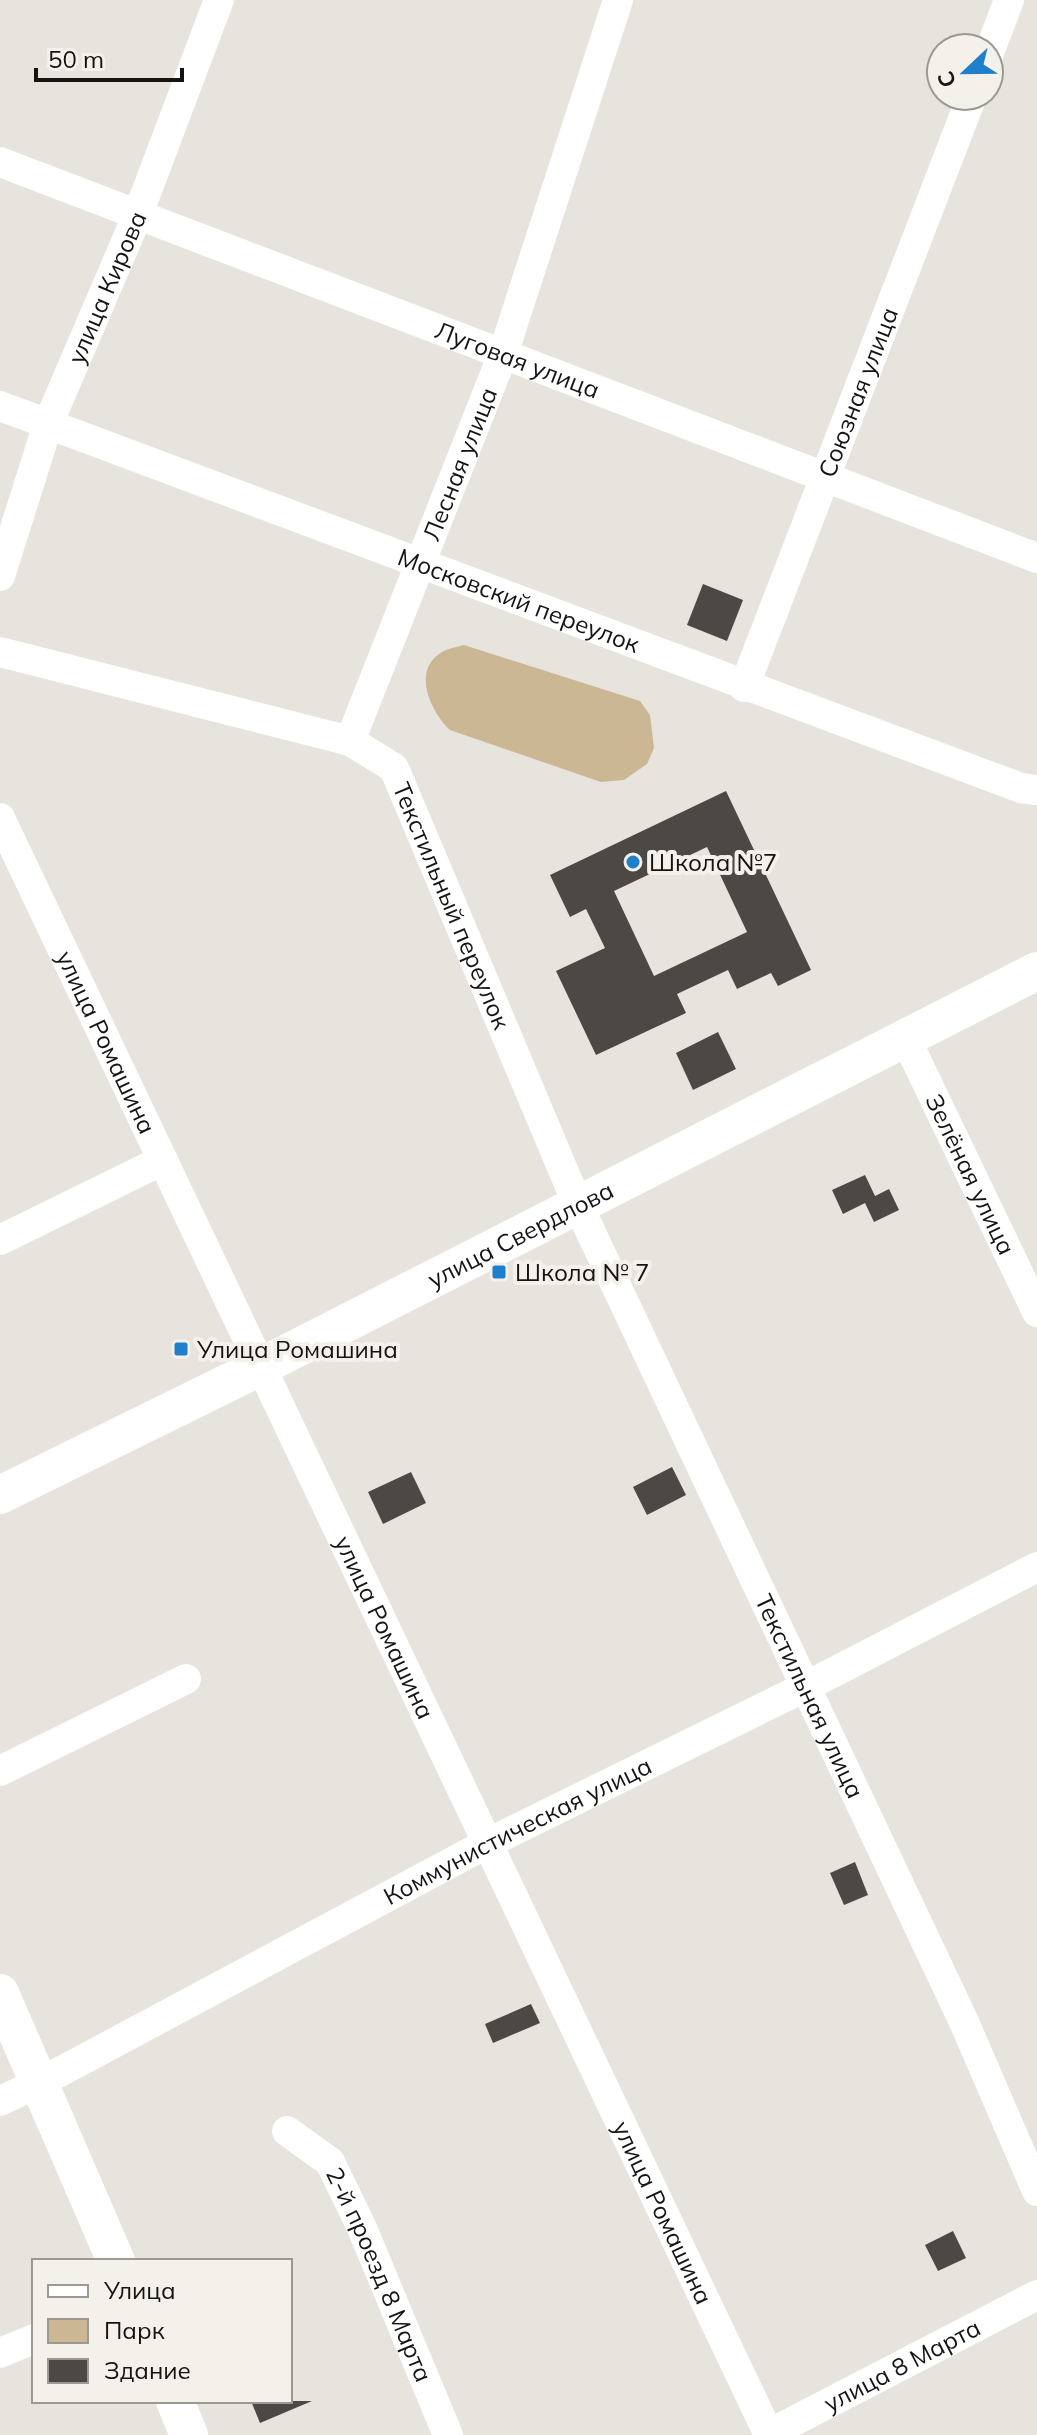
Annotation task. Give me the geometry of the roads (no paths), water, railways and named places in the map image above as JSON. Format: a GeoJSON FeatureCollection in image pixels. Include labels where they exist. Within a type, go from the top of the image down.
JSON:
{"type":"FeatureCollection","features":[{"type":"Feature","properties":{"kind":"main road","name":"улица Свердлова"},"geometry":{"type":"LineString","coordinates":[[0,1495],[262,1366],[1037,971]]}},
{"type":"Feature","properties":{"kind":"main road"},"geometry":{"type":"LineString","coordinates":[[0,1993],[115,2259]]}},
{"type":"Feature","properties":{"kind":"main road"},"geometry":{"type":"LineString","coordinates":[[176,2403],[189,2435]]}},
{"type":"Feature","properties":{"kind":"street","name":"улица Кирова"},"geometry":{"type":"LineString","coordinates":[[0,576],[48,424],[138,214],[219,0]]}},
{"type":"Feature","properties":{"kind":"street","name":"Лесная улица"},"geometry":{"type":"LineString","coordinates":[[350,741],[503,354],[618,0]]}},
{"type":"Feature","properties":{"kind":"street"},"geometry":{"type":"LineString","coordinates":[[997,32],[1009,0]]}},
{"type":"Feature","properties":{"kind":"street","name":"Союзная улица"},"geometry":{"type":"LineString","coordinates":[[744,687],[966,112]]}},
{"type":"Feature","properties":{"kind":"street","name":"Луговая улица"},"geometry":{"type":"LineString","coordinates":[[0,162],[1037,558]]}},
{"type":"Feature","properties":{"kind":"street","name":"Московский переулок"},"geometry":{"type":"LineString","coordinates":[[0,406],[744,687],[1021,788],[1037,790]]}},
{"type":"Feature","properties":{"kind":"street","name":"Текстильный переулок"},"geometry":{"type":"LineString","coordinates":[[0,652],[350,741],[394,768],[577,1203]]}},
{"type":"Feature","properties":{"kind":"street","name":"улица Ромашина"},"geometry":{"type":"LineString","coordinates":[[0,818],[768,2435]]}},
{"type":"Feature","properties":{"kind":"street","name":"Зелёная улица"},"geometry":{"type":"LineString","coordinates":[[905,1037],[1037,1312]]}},
{"type":"Feature","properties":{"kind":"street"},"geometry":{"type":"LineString","coordinates":[[0,1240],[163,1160]]}},
{"type":"Feature","properties":{"kind":"street","name":"Текстильная улица"},"geometry":{"type":"LineString","coordinates":[[577,1203],[964,2022],[1037,2191]]}},
{"type":"Feature","properties":{"kind":"street","name":"Коммунистическая улица"},"geometry":{"type":"LineString","coordinates":[[0,2101],[486,1844],[807,1686],[1037,1567]]}},
{"type":"Feature","properties":{"kind":"street"},"geometry":{"type":"LineString","coordinates":[[0,1771],[186,1679]]}},
{"type":"Feature","properties":{"kind":"street","name":"2-й проезд 8 Марта"},"geometry":{"type":"LineString","coordinates":[[287,2131],[330,2162],[362,2228],[448,2435]]}},
{"type":"Feature","properties":{"kind":"street","name":"улица 8 Марта"},"geometry":{"type":"LineString","coordinates":[[768,2435],[1037,2295]]}},
{"type":"Feature","properties":{"kind":"street"},"geometry":{"type":"LineString","coordinates":[[0,2353],[32,2340]]}},
{"type":"Feature","properties":{"kind":"place","name":"Школа №7"},"geometry":{"type":"Point","coordinates":[633,862]}},
{"type":"Feature","properties":{"kind":"place","name":"Школа № 7"},"geometry":{"type":"Point","coordinates":[499,1272]}},
{"type":"Feature","properties":{"kind":"place","name":"Улица Ромашина"},"geometry":{"type":"Point","coordinates":[181,1349]}}]}
